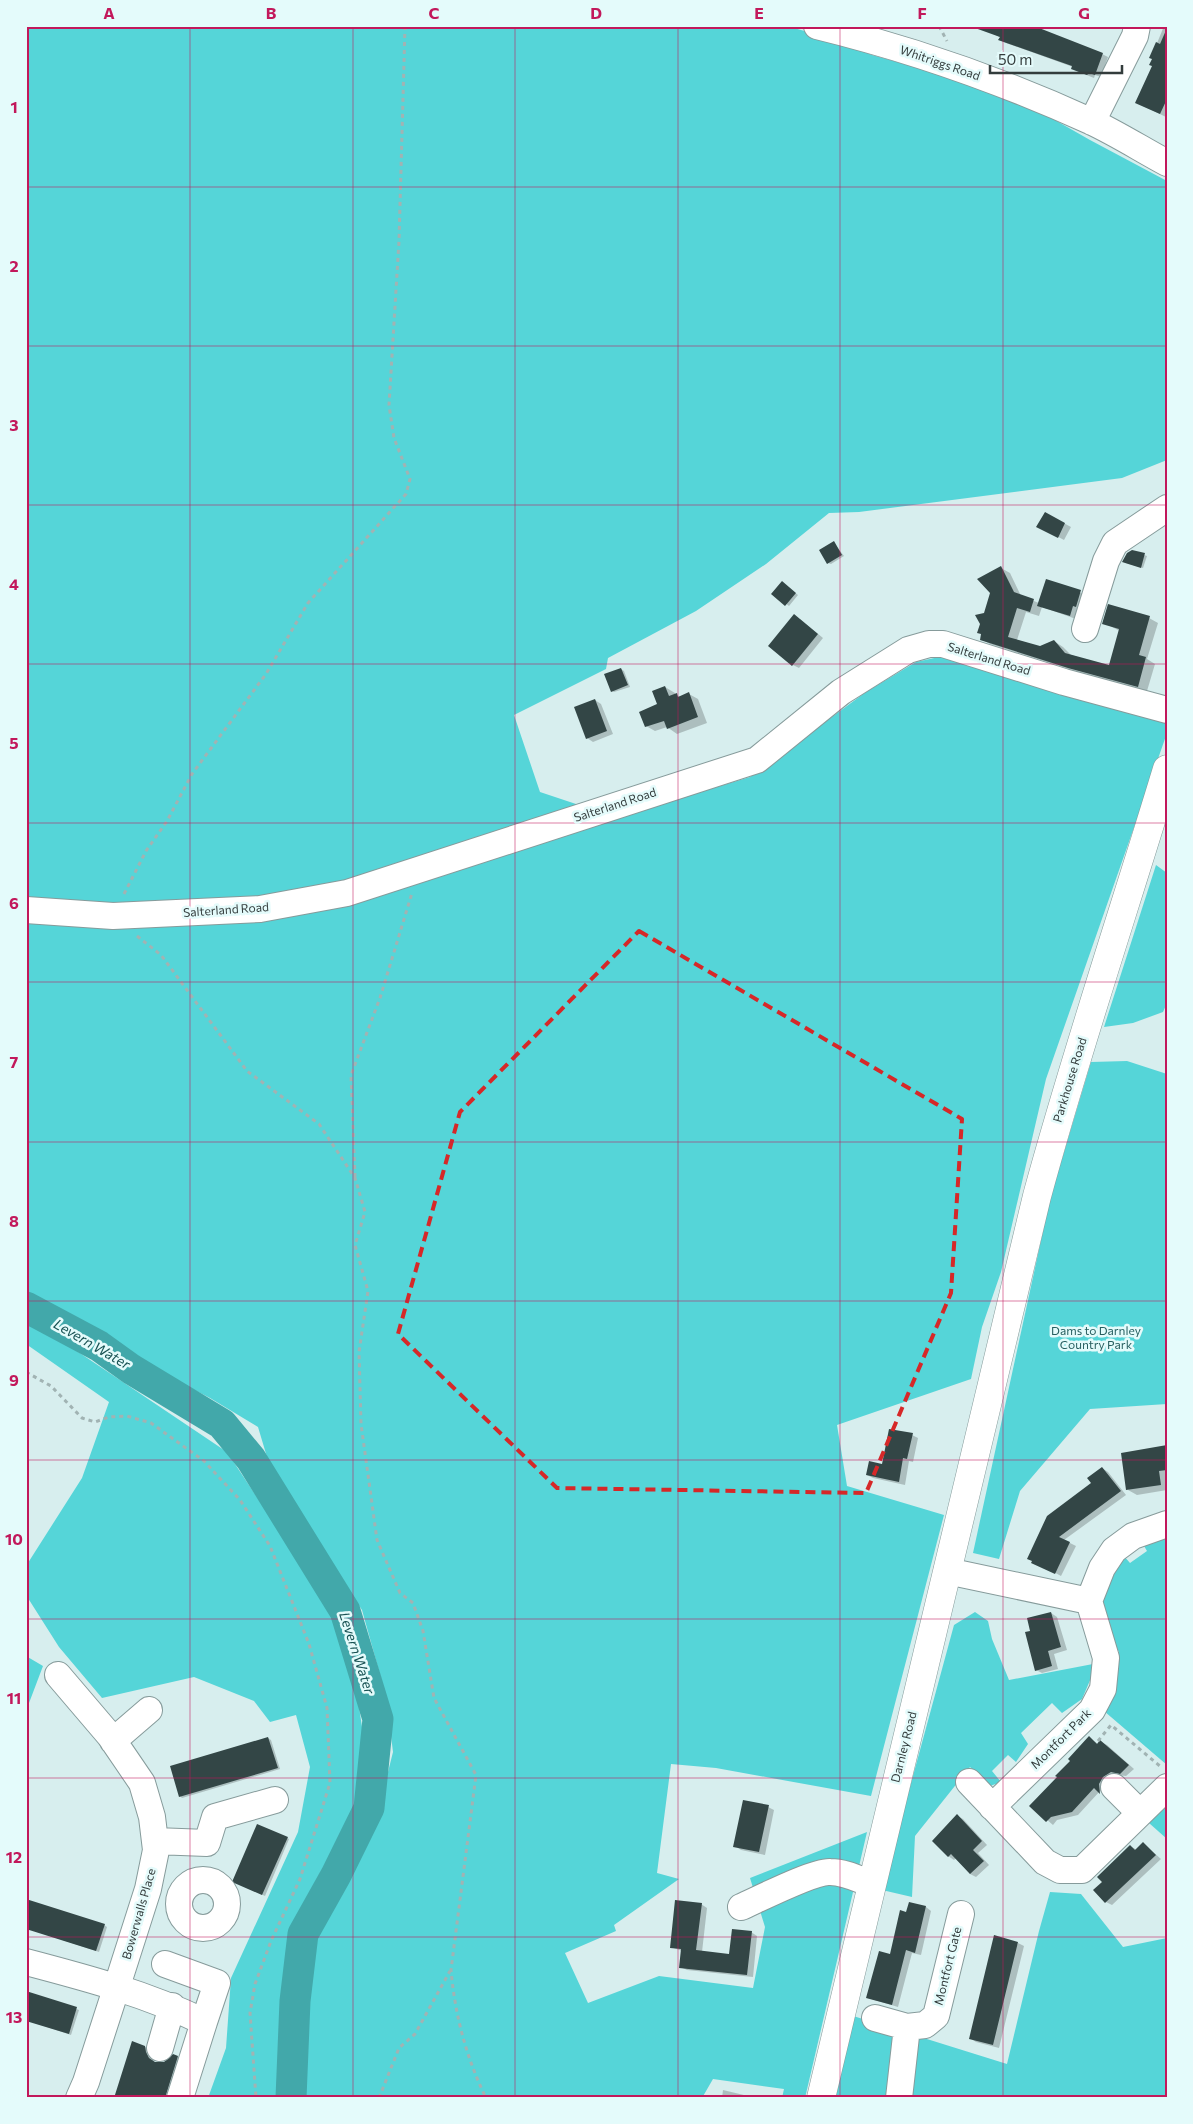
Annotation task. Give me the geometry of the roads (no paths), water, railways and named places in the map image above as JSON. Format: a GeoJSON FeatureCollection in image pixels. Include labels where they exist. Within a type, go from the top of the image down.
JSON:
{"type":"FeatureCollection","features":[{"type":"Feature","properties":{"kind":"main road","name":"Parkhouse Road"},"geometry":{"type":"LineString","coordinates":[[989,1396],[1037,1196],[1059,1114],[1167,769]]}},
{"type":"Feature","properties":{"kind":"main road","name":"Darnley Road"},"geometry":{"type":"LineString","coordinates":[[821,2098],[989,1396]]}},
{"type":"Feature","properties":{"kind":"street","name":"Whitriggs Road"},"geometry":{"type":"LineString","coordinates":[[818,26],[850,30],[1023,92],[1092,122],[1167,162]]}},
{"type":"Feature","properties":{"kind":"street"},"geometry":{"type":"LineString","coordinates":[[1092,122],[1135,36],[1137,26]]}},
{"type":"Feature","properties":{"kind":"street"},"geometry":{"type":"LineString","coordinates":[[1085,630],[1106,561],[1115,543],[1167,508]]}},
{"type":"Feature","properties":{"kind":"street","name":"Salterland Road"},"geometry":{"type":"LineString","coordinates":[[26,910],[113,916],[260,909],[347,893],[757,760],[841,692],[908,650],[929,644],[943,644],[1038,674],[1167,710]]}},
{"type":"Feature","properties":{"kind":"street"},"geometry":{"type":"LineString","coordinates":[[947,1571],[1088,1601],[1102,1568],[1114,1550],[1133,1536],[1159,1525],[1167,1524]]}},
{"type":"Feature","properties":{"kind":"street","name":"Montfort Park"},"geometry":{"type":"LineString","coordinates":[[992,1806],[1092,1710],[1103,1689],[1106,1658],[1088,1601]]}},
{"type":"Feature","properties":{"kind":"street","name":"Bowerwalls Place"},"geometry":{"type":"LineString","coordinates":[[58,1675],[113,1741],[142,1783],[152,1817],[156,1850],[148,1889],[86,2082],[79,2098]]}},
{"type":"Feature","properties":{"kind":"street"},"geometry":{"type":"LineString","coordinates":[[113,1741],[149,1710]]}},
{"type":"Feature","properties":{"kind":"street"},"geometry":{"type":"LineString","coordinates":[[968,1782],[1045,1862],[1060,1870],[1082,1870],[1140,1813],[1165,1778]]}},
{"type":"Feature","properties":{"kind":"street"},"geometry":{"type":"LineString","coordinates":[[1114,1787],[1140,1813]]}},
{"type":"Feature","properties":{"kind":"street"},"geometry":{"type":"LineString","coordinates":[[198,1843],[215,1817],[275,1800]]}},
{"type":"Feature","properties":{"kind":"street"},"geometry":{"type":"LineString","coordinates":[[155,1841],[198,1843]]}},
{"type":"Feature","properties":{"kind":"street"},"geometry":{"type":"LineString","coordinates":[[198,1843],[212,1881]]}},
{"type":"Feature","properties":{"kind":"street"},"geometry":{"type":"LineString","coordinates":[[741,1907],[809,1878],[828,1872],[845,1874],[871,1884]]}},
{"type":"Feature","properties":{"kind":"street","name":"Montfort Gate"},"geometry":{"type":"LineString","coordinates":[[875,2018],[906,2027],[925,2025],[936,2016],[961,1914]]}},
{"type":"Feature","properties":{"kind":"street"},"geometry":{"type":"LineString","coordinates":[[26,1962],[117,1986],[163,2003],[204,2022]]}},
{"type":"Feature","properties":{"kind":"street"},"geometry":{"type":"LineString","coordinates":[[165,1964],[217,1983],[180,2098]]}},
{"type":"Feature","properties":{"kind":"street"},"geometry":{"type":"LineString","coordinates":[[160,2048],[163,2003]]}},
{"type":"Feature","properties":{"kind":"street"},"geometry":{"type":"LineString","coordinates":[[899,2098],[906,2027]]}},
{"type":"Feature","properties":{"kind":"waterway","name":"Levern Water"},"geometry":{"type":"LineString","coordinates":[[26,1307],[99,1346],[131,1369],[222,1424],[251,1459],[345,1611],[378,1719],[369,1808],[336,1875],[303,1934],[295,2001],[291,2098]]}},
{"type":"Feature","properties":{"kind":"park label","name":"Dams to Darnley Country Park"},"geometry":{"type":"Point","coordinates":[1096,1338]}}]}
